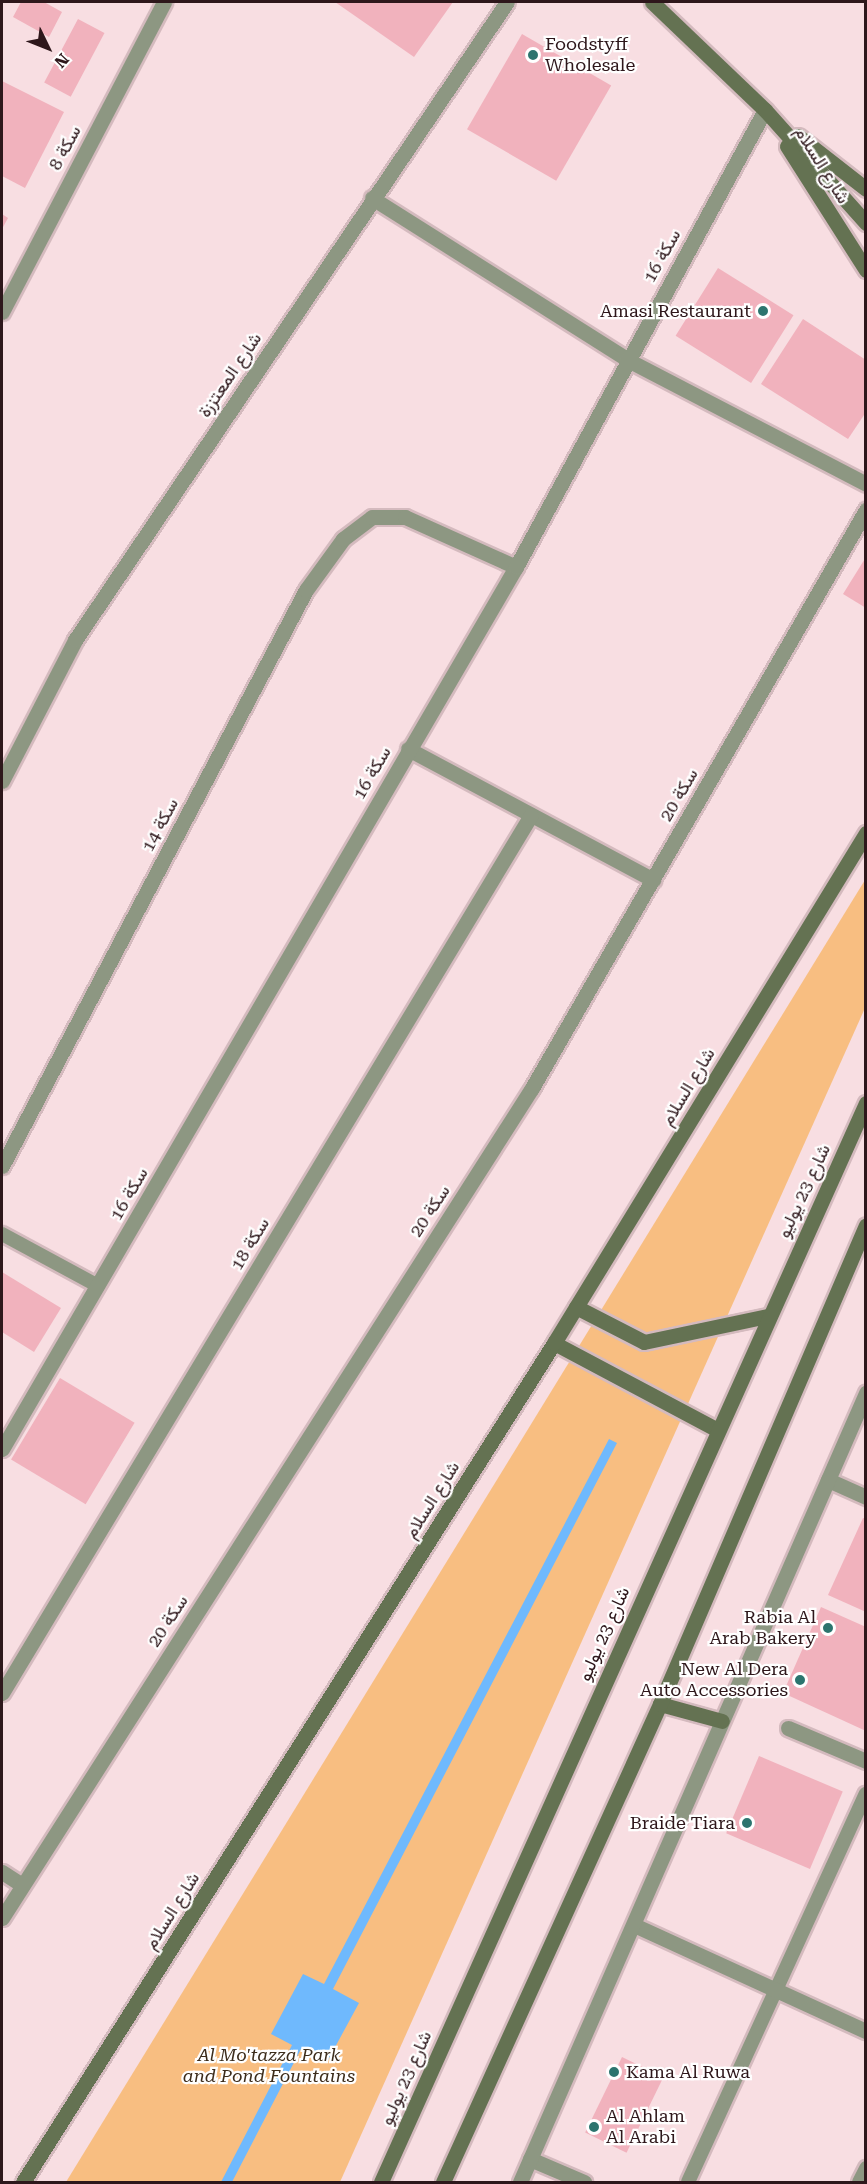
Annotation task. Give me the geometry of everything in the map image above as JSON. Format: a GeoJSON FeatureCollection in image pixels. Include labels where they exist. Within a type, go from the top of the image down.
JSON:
{"type":"FeatureCollection","features":[{"type":"Feature","properties":{"kind":"main road"},"geometry":{"type":"LineString","coordinates":[[652,2],[765,110],[866,223]]}},
{"type":"Feature","properties":{"kind":"main road"},"geometry":{"type":"LineString","coordinates":[[765,110],[866,189]]}},
{"type":"Feature","properties":{"kind":"main road","name":"شارع السلام"},"geometry":{"type":"LineString","coordinates":[[765,110],[866,270]]}},
{"type":"Feature","properties":{"kind":"main road"},"geometry":{"type":"LineString","coordinates":[[846,174],[866,184]]}},
{"type":"Feature","properties":{"kind":"main road","name":"شارع السلام"},"geometry":{"type":"LineString","coordinates":[[23,2182],[554,1343],[866,833]]}},
{"type":"Feature","properties":{"kind":"main road","name":"شارع 23 يوليو"},"geometry":{"type":"LineString","coordinates":[[381,2182],[716,1429],[866,1103]]}},
{"type":"Feature","properties":{"kind":"main road"},"geometry":{"type":"LineString","coordinates":[[443,2182],[660,1704],[866,1225]]}},
{"type":"Feature","properties":{"kind":"main road"},"geometry":{"type":"LineString","coordinates":[[576,1307],[644,1342],[767,1316]]}},
{"type":"Feature","properties":{"kind":"main road"},"geometry":{"type":"LineString","coordinates":[[554,1343],[716,1429]]}},
{"type":"Feature","properties":{"kind":"main road"},"geometry":{"type":"LineString","coordinates":[[660,1704],[722,1721]]}},
{"type":"Feature","properties":{"kind":"street","name":"سكة 8"},"geometry":{"type":"LineString","coordinates":[[2,312],[164,2]]}},
{"type":"Feature","properties":{"kind":"street","name":"شارع المعتززة"},"geometry":{"type":"LineString","coordinates":[[2,781],[75,640],[372,198],[507,2]]}},
{"type":"Feature","properties":{"kind":"street","name":"سكة 16"},"geometry":{"type":"LineString","coordinates":[[2,1449],[516,567],[765,110]]}},
{"type":"Feature","properties":{"kind":"street"},"geometry":{"type":"LineString","coordinates":[[372,198],[628,360],[866,484]]}},
{"type":"Feature","properties":{"kind":"street","name":"سكة 20"},"geometry":{"type":"LineString","coordinates":[[2,1918],[532,1088],[866,510]]}},
{"type":"Feature","properties":{"kind":"street","name":"سكة 14"},"geometry":{"type":"LineString","coordinates":[[2,1166],[306,590],[343,539],[372,517],[405,517],[516,567]]}},
{"type":"Feature","properties":{"kind":"street"},"geometry":{"type":"LineString","coordinates":[[408,749],[653,880]]}},
{"type":"Feature","properties":{"kind":"street","name":"سكة 18"},"geometry":{"type":"LineString","coordinates":[[2,1694],[531,814]]}},
{"type":"Feature","properties":{"kind":"street"},"geometry":{"type":"LineString","coordinates":[[520,2182],[866,1393]]}},
{"type":"Feature","properties":{"kind":"street"},"geometry":{"type":"LineString","coordinates":[[828,1480],[866,1497]]}},
{"type":"Feature","properties":{"kind":"street"},"geometry":{"type":"LineString","coordinates":[[788,1728],[866,1761]]}},
{"type":"Feature","properties":{"kind":"street"},"geometry":{"type":"LineString","coordinates":[[2,1872],[22,1885]]}},
{"type":"Feature","properties":{"kind":"street"},"geometry":{"type":"LineString","coordinates":[[634,1925],[866,2031]]}},
{"type":"Feature","properties":{"kind":"street"},"geometry":{"type":"LineString","coordinates":[[530,2159],[584,2182]]}},
{"type":"Feature","properties":{"kind":"street"},"geometry":{"type":"LineString","coordinates":[[859,2182],[866,2168]]}},
{"type":"Feature","properties":{"kind":"lane"},"geometry":{"type":"LineString","coordinates":[[2,1234],[98,1286]]}},
{"type":"Feature","properties":{"kind":"lane"},"geometry":{"type":"LineString","coordinates":[[688,2182],[866,1794]]}},
{"type":"Feature","properties":{"kind":"green space","name":"Al Mo'tazza Park and Pond Fountains"},"geometry":{"type":"Polygon","coordinates":[[[865,880],[865,1008],[340,2182],[66,2182],[865,880]]]}},
{"type":"Feature","properties":{"kind":"water"},"geometry":{"type":"Polygon","coordinates":[[[609,1439],[617,1443],[333,1989],[359,2003],[327,2062],[301,2049],[232,2182],[221,2182],[292,2045],[271,2034],[303,1974],[324,1984],[609,1439]]]}},
{"type":"Feature","properties":{"kind":"building"},"geometry":{"type":"Polygon","coordinates":[[[21,2],[44,2],[62,12],[49,37],[13,17],[21,2]]]}},
{"type":"Feature","properties":{"kind":"building"},"geometry":{"type":"Polygon","coordinates":[[[335,2],[453,2],[414,57],[335,2]]]}},
{"type":"Feature","properties":{"kind":"building"},"geometry":{"type":"Polygon","coordinates":[[[78,19],[104,33],[71,97],[44,83],[78,19]]]}},
{"type":"Feature","properties":{"kind":"building"},"geometry":{"type":"Polygon","coordinates":[[[522,34],[611,86],[556,181],[467,129],[522,34]]]}},
{"type":"Feature","properties":{"kind":"building"},"geometry":{"type":"Polygon","coordinates":[[[2,81],[64,112],[25,188],[2,176],[2,81]]]}},
{"type":"Feature","properties":{"kind":"building"},"geometry":{"type":"Polygon","coordinates":[[[2,214],[8,218],[2,229],[2,214]]]}},
{"type":"Feature","properties":{"kind":"building"},"geometry":{"type":"Polygon","coordinates":[[[718,268],[793,315],[751,383],[676,336],[718,268]]]}},
{"type":"Feature","properties":{"kind":"building"},"geometry":{"type":"Polygon","coordinates":[[[803,319],[866,360],[866,412],[848,439],[761,384],[803,319]]]}},
{"type":"Feature","properties":{"kind":"building"},"geometry":{"type":"Polygon","coordinates":[[[866,557],[866,608],[843,594],[866,557]]]}},
{"type":"Feature","properties":{"kind":"building"},"geometry":{"type":"Polygon","coordinates":[[[2,1272],[61,1308],[34,1352],[2,1332],[2,1272]]]}},
{"type":"Feature","properties":{"kind":"building"},"geometry":{"type":"Polygon","coordinates":[[[60,1378],[135,1423],[86,1504],[11,1459],[60,1378]]]}},
{"type":"Feature","properties":{"kind":"building"},"geometry":{"type":"Polygon","coordinates":[[[863,1518],[866,1519],[866,1612],[828,1595],[863,1518]]]}},
{"type":"Feature","properties":{"kind":"building"},"geometry":{"type":"Polygon","coordinates":[[[821,1607],[866,1627],[866,1731],[783,1693],[821,1607]]]}},
{"type":"Feature","properties":{"kind":"building"},"geometry":{"type":"Polygon","coordinates":[[[759,1756],[843,1792],[810,1869],[726,1833],[759,1756]]]}},
{"type":"Feature","properties":{"kind":"building"},"geometry":{"type":"Polygon","coordinates":[[[622,2057],[663,2077],[627,2153],[585,2132],[622,2057]]]}},
{"type":"Feature","properties":{"kind":"place","name":"Foodstyff Wholesale"},"geometry":{"type":"Point","coordinates":[533,55]}},
{"type":"Feature","properties":{"kind":"place","name":"Amasi Restaurant"},"geometry":{"type":"Point","coordinates":[763,311]}},
{"type":"Feature","properties":{"kind":"place","name":"Rabia Al Arab Bakery"},"geometry":{"type":"Point","coordinates":[828,1628]}},
{"type":"Feature","properties":{"kind":"place","name":"New Al Dera Auto Accessories"},"geometry":{"type":"Point","coordinates":[800,1680]}},
{"type":"Feature","properties":{"kind":"place","name":"Braide Tiara"},"geometry":{"type":"Point","coordinates":[747,1823]}},
{"type":"Feature","properties":{"kind":"place","name":"Kama Al Ruwa"},"geometry":{"type":"Point","coordinates":[614,2072]}},
{"type":"Feature","properties":{"kind":"place","name":"Al Ahlam Al Arabi"},"geometry":{"type":"Point","coordinates":[594,2127]}}]}
